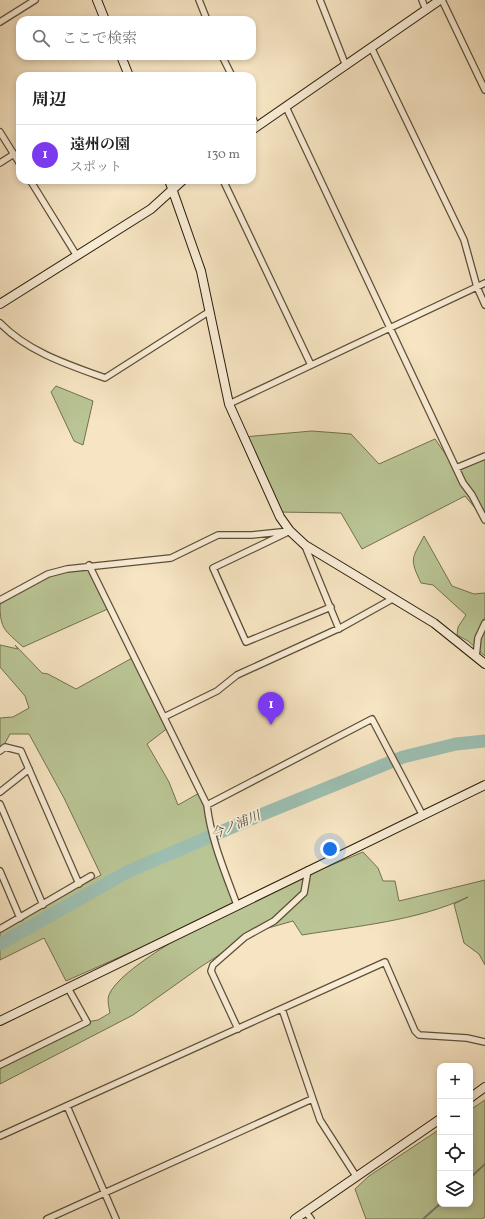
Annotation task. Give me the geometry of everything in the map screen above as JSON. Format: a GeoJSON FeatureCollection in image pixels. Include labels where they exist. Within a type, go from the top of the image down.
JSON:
{"type":"FeatureCollection","features":[{"type":"Feature","properties":{"kind":"street"},"geometry":{"type":"LineString","coordinates":[[0,22],[35,0]]}},
{"type":"Feature","properties":{"kind":"street"},"geometry":{"type":"LineString","coordinates":[[97,0],[103,16]]}},
{"type":"Feature","properties":{"kind":"street"},"geometry":{"type":"LineString","coordinates":[[199,0],[205,16]]}},
{"type":"Feature","properties":{"kind":"street"},"geometry":{"type":"LineString","coordinates":[[320,0],[346,66]]}},
{"type":"Feature","properties":{"kind":"street"},"geometry":{"type":"LineString","coordinates":[[422,0],[426,10]]}},
{"type":"Feature","properties":{"kind":"street"},"geometry":{"type":"LineString","coordinates":[[256,128],[441,0],[485,90]]}},
{"type":"Feature","properties":{"kind":"street"},"geometry":{"type":"LineString","coordinates":[[371,47],[464,240],[477,287],[485,305]]}},
{"type":"Feature","properties":{"kind":"street"},"geometry":{"type":"LineString","coordinates":[[123,60],[127,72]]}},
{"type":"Feature","properties":{"kind":"street"},"geometry":{"type":"LineString","coordinates":[[224,60],[230,72]]}},
{"type":"Feature","properties":{"kind":"street"},"geometry":{"type":"LineString","coordinates":[[286,108],[456,468],[485,520]]}},
{"type":"Feature","properties":{"kind":"street"},"geometry":{"type":"LineString","coordinates":[[0,132],[16,157]]}},
{"type":"Feature","properties":{"kind":"street"},"geometry":{"type":"LineString","coordinates":[[0,163],[14,154]]}},
{"type":"Feature","properties":{"kind":"street"},"geometry":{"type":"LineString","coordinates":[[32,184],[77,256]]}},
{"type":"Feature","properties":{"kind":"street"},"geometry":{"type":"LineString","coordinates":[[172,184],[201,270],[229,404],[280,517],[290,531],[305,545],[434,623],[485,664]]}},
{"type":"Feature","properties":{"kind":"street"},"geometry":{"type":"LineString","coordinates":[[0,304],[151,209],[178,184]]}},
{"type":"Feature","properties":{"kind":"street"},"geometry":{"type":"LineString","coordinates":[[225,184],[311,365]]}},
{"type":"Feature","properties":{"kind":"street"},"geometry":{"type":"LineString","coordinates":[[229,404],[485,283]]}},
{"type":"Feature","properties":{"kind":"street"},"geometry":{"type":"LineString","coordinates":[[0,323],[10,334],[58,361],[105,378],[210,311]]}},
{"type":"Feature","properties":{"kind":"street"},"geometry":{"type":"LineString","coordinates":[[456,468],[485,456]]}},
{"type":"Feature","properties":{"kind":"street"},"geometry":{"type":"LineString","coordinates":[[0,600],[48,574],[89,565],[171,558],[218,535],[252,535],[290,531]]}},
{"type":"Feature","properties":{"kind":"street"},"geometry":{"type":"LineString","coordinates":[[290,531],[213,568],[246,642],[331,607]]}},
{"type":"Feature","properties":{"kind":"street"},"geometry":{"type":"LineString","coordinates":[[305,545],[339,629]]}},
{"type":"Feature","properties":{"kind":"street"},"geometry":{"type":"LineString","coordinates":[[89,565],[207,805],[214,841],[237,904]]}},
{"type":"Feature","properties":{"kind":"street"},"geometry":{"type":"LineString","coordinates":[[164,718],[217,691],[237,675],[339,629],[394,598]]}},
{"type":"Feature","properties":{"kind":"street"},"geometry":{"type":"LineString","coordinates":[[476,657],[478,638],[485,623]]}},
{"type":"Feature","properties":{"kind":"street"},"geometry":{"type":"LineString","coordinates":[[207,805],[372,719],[422,814]]}},
{"type":"Feature","properties":{"kind":"street"},"geometry":{"type":"LineString","coordinates":[[0,751],[5,747],[21,751],[79,884]]}},
{"type":"Feature","properties":{"kind":"street"},"geometry":{"type":"LineString","coordinates":[[0,792],[29,769]]}},
{"type":"Feature","properties":{"kind":"street"},"geometry":{"type":"LineString","coordinates":[[0,1021],[237,904],[485,785]]}},
{"type":"Feature","properties":{"kind":"street"},"geometry":{"type":"LineString","coordinates":[[0,804],[42,905]]}},
{"type":"Feature","properties":{"kind":"street"},"geometry":{"type":"LineString","coordinates":[[238,1029],[211,971],[213,966],[245,937],[274,921],[304,893],[308,870]]}},
{"type":"Feature","properties":{"kind":"street"},"geometry":{"type":"LineString","coordinates":[[0,871],[20,918]]}},
{"type":"Feature","properties":{"kind":"street"},"geometry":{"type":"LineString","coordinates":[[0,929],[91,876]]}},
{"type":"Feature","properties":{"kind":"street"},"geometry":{"type":"LineString","coordinates":[[0,1136],[385,962],[419,1035],[467,1038],[485,1042]]}},
{"type":"Feature","properties":{"kind":"street"},"geometry":{"type":"LineString","coordinates":[[0,1065],[87,1022],[68,988]]}},
{"type":"Feature","properties":{"kind":"street"},"geometry":{"type":"LineString","coordinates":[[282,1009],[320,1120],[356,1176]]}},
{"type":"Feature","properties":{"kind":"street"},"geometry":{"type":"LineString","coordinates":[[473,1096],[485,1087]]}},
{"type":"Feature","properties":{"kind":"street"},"geometry":{"type":"LineString","coordinates":[[47,1219],[312,1099]]}},
{"type":"Feature","properties":{"kind":"street"},"geometry":{"type":"LineString","coordinates":[[67,1106],[106,1192],[116,1219]]}},
{"type":"Feature","properties":{"kind":"street"},"geometry":{"type":"LineString","coordinates":[[296,1219],[308,1215],[356,1176],[437,1121]]}},
{"type":"Feature","properties":{"kind":"green space"},"geometry":{"type":"Polygon","coordinates":[[[56,386],[93,401],[83,445],[74,441],[51,392],[56,386]]]}},
{"type":"Feature","properties":{"kind":"green space"},"geometry":{"type":"Polygon","coordinates":[[[312,431],[351,434],[379,464],[435,439],[457,471],[485,457],[485,520],[465,496],[362,549],[341,513],[278,512],[243,437],[312,431]]]}},
{"type":"Feature","properties":{"kind":"green space"},"geometry":{"type":"Polygon","coordinates":[[[424,536],[452,586],[474,594],[485,593],[485,656],[468,641],[457,635],[458,627],[466,615],[433,585],[421,583],[415,568],[414,559],[424,536]]]}},
{"type":"Feature","properties":{"kind":"green space"},"geometry":{"type":"Polygon","coordinates":[[[89,565],[110,608],[23,647],[8,633],[1,619],[0,604],[48,574],[89,565]]]}},
{"type":"Feature","properties":{"kind":"green space"},"geometry":{"type":"Polygon","coordinates":[[[0,645],[18,649],[15,645],[42,673],[48,674],[76,689],[134,657],[169,727],[147,744],[169,782],[178,805],[201,792],[207,805],[209,829],[237,904],[363,852],[378,868],[383,881],[395,881],[399,901],[485,880],[485,965],[479,954],[464,943],[454,904],[468,897],[428,912],[408,917],[386,922],[302,935],[293,921],[254,932],[199,968],[133,1015],[0,1084],[0,1067],[87,1022],[98,1020],[110,1013],[108,997],[116,984],[129,972],[164,947],[232,907],[66,981],[44,938],[0,960],[0,929],[101,875],[64,798],[29,734],[10,734],[4,745],[0,747],[0,718],[13,717],[29,708],[25,696],[0,667],[0,645]]]}},
{"type":"Feature","properties":{"kind":"green space"},"geometry":{"type":"Polygon","coordinates":[[[485,1100],[485,1217],[482,1219],[366,1219],[355,1189],[369,1176],[437,1131],[437,1207],[473,1207],[473,1108],[485,1100]]]}},
{"type":"Feature","properties":{"kind":"waterway","name":"今ノ浦川"},"geometry":{"type":"LineString","coordinates":[[0,944],[127,872],[258,816],[403,757],[456,744],[485,741]]}},
{"type":"Feature","properties":{"kind":"waterway"},"geometry":{"type":"LineString","coordinates":[[473,1175],[485,1164]]}},
{"type":"Feature","properties":{"kind":"waterway"},"geometry":{"type":"LineString","coordinates":[[423,1219],[437,1207]]}},
{"type":"Feature","properties":{"kind":"place","name":"遠州の園"},"geometry":{"type":"Point","coordinates":[271,725]}}]}
